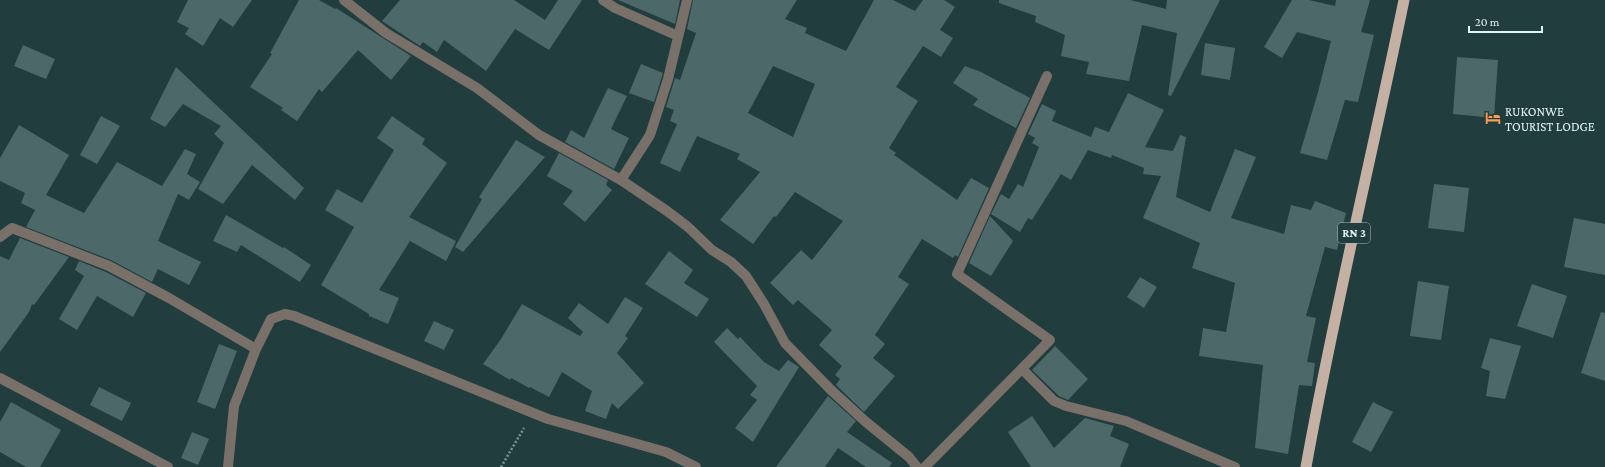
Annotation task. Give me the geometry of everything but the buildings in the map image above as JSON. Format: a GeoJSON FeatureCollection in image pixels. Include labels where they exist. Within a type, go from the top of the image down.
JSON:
{"type":"FeatureCollection","features":[{"type":"Feature","properties":{"kind":"highway","name":"RN 3"},"geometry":{"type":"LineString","coordinates":[[1306,467],[1342,284],[1386,89],[1404,0]]}},
{"type":"Feature","properties":{"kind":"street"},"geometry":{"type":"LineString","coordinates":[[344,0],[386,33],[477,88],[539,135],[621,180],[667,211],[688,227],[712,250],[731,262],[746,276],[764,304],[785,343],[831,390],[866,422],[909,457],[917,467]]}},
{"type":"Feature","properties":{"kind":"street"},"geometry":{"type":"LineString","coordinates":[[603,0],[615,8],[678,36]]}},
{"type":"Feature","properties":{"kind":"street"},"geometry":{"type":"LineString","coordinates":[[621,180],[650,135],[668,79],[687,0]]}},
{"type":"Feature","properties":{"kind":"street"},"geometry":{"type":"LineString","coordinates":[[925,467],[1050,340],[957,274],[1047,76]]}},
{"type":"Feature","properties":{"kind":"street"},"geometry":{"type":"LineString","coordinates":[[0,237],[12,228],[109,266],[169,298],[256,349]]}},
{"type":"Feature","properties":{"kind":"street"},"geometry":{"type":"LineString","coordinates":[[228,467],[234,406],[256,349],[272,319],[285,314],[294,316],[548,419],[666,452],[696,467]]}},
{"type":"Feature","properties":{"kind":"street"},"geometry":{"type":"LineString","coordinates":[[1022,370],[1054,401],[1066,406],[1126,421],[1235,467]]}},
{"type":"Feature","properties":{"kind":"street"},"geometry":{"type":"LineString","coordinates":[[0,378],[168,467]]}},
{"type":"Feature","properties":{"kind":"path"},"geometry":{"type":"LineString","coordinates":[[501,467],[532,413]]}},
{"type":"Feature","properties":{"kind":"place","name":"RUKONWE TOURIST LODGE"},"geometry":{"type":"Point","coordinates":[1493,118]}}]}
